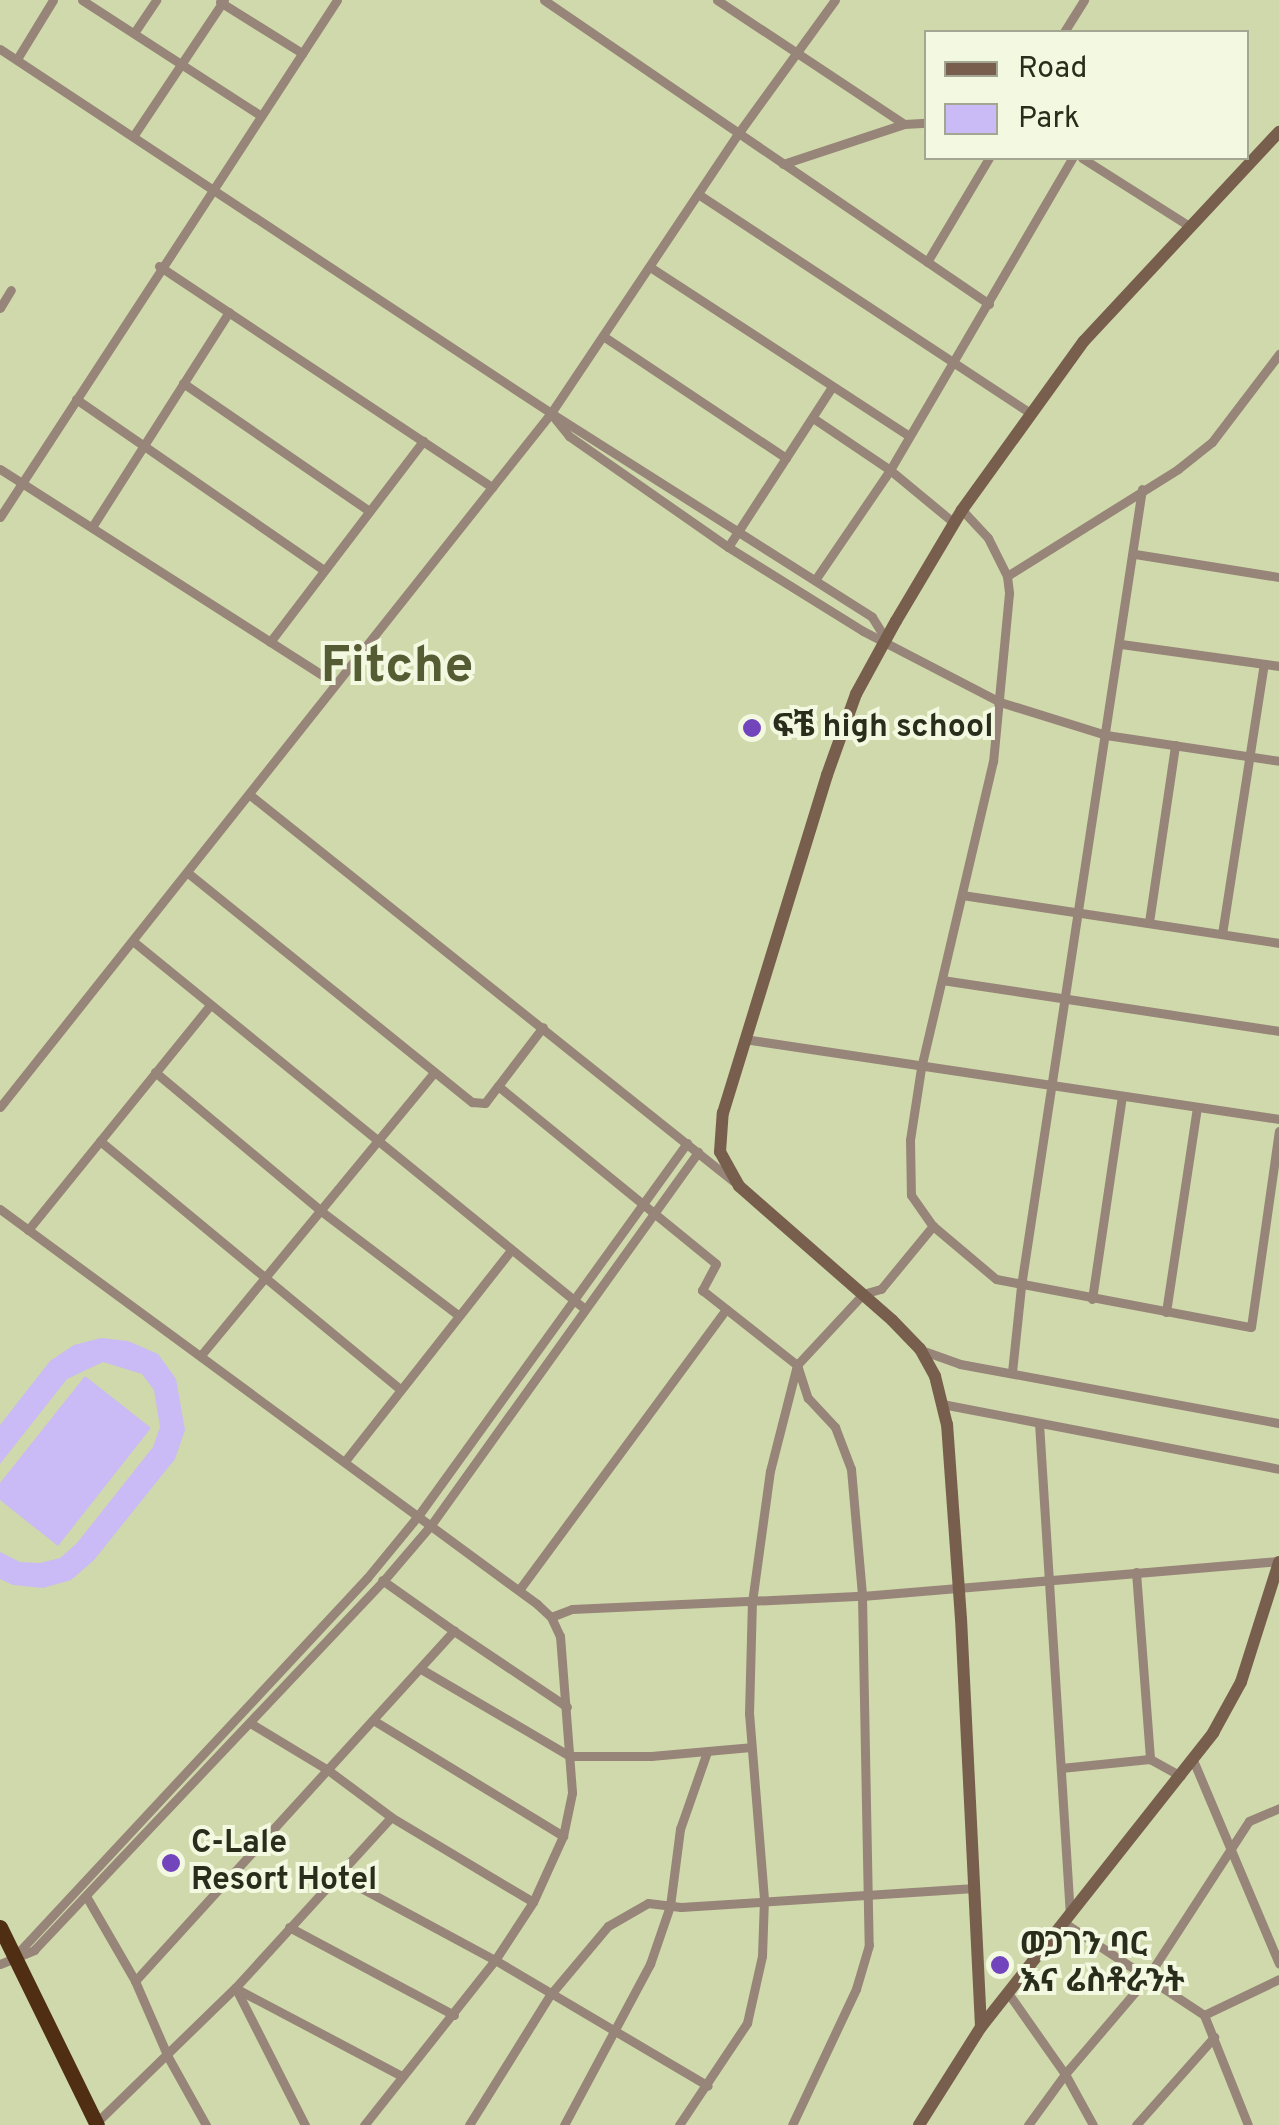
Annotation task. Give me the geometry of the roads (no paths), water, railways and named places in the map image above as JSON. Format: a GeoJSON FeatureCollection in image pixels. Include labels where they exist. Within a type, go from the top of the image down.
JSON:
{"type":"FeatureCollection","features":[{"type":"Feature","properties":{"kind":"highway"},"geometry":{"type":"LineString","coordinates":[[0,1927],[7,1961],[96,2124]]}},
{"type":"Feature","properties":{"kind":"street"},"geometry":{"type":"LineString","coordinates":[[17,59],[53,0]]}},
{"type":"Feature","properties":{"kind":"street"},"geometry":{"type":"LineString","coordinates":[[82,0],[261,116]]}},
{"type":"Feature","properties":{"kind":"street"},"geometry":{"type":"LineString","coordinates":[[134,33],[156,0]]}},
{"type":"Feature","properties":{"kind":"street"},"geometry":{"type":"LineString","coordinates":[[0,517],[160,266],[337,0]]}},
{"type":"Feature","properties":{"kind":"street"},"geometry":{"type":"LineString","coordinates":[[544,0],[989,304]]}},
{"type":"Feature","properties":{"kind":"street"},"geometry":{"type":"LineString","coordinates":[[2,1100],[134,942],[334,683],[551,413],[740,131],[835,0]]}},
{"type":"Feature","properties":{"kind":"street"},"geometry":{"type":"LineString","coordinates":[[1065,30],[1084,0]]}},
{"type":"Feature","properties":{"kind":"street"},"geometry":{"type":"LineString","coordinates":[[134,135],[221,1],[302,53]]}},
{"type":"Feature","properties":{"kind":"street"},"geometry":{"type":"LineString","coordinates":[[723,2],[904,124]]}},
{"type":"Feature","properties":{"kind":"street"},"geometry":{"type":"LineString","coordinates":[[0,49],[551,413],[872,616],[887,641]]}},
{"type":"Feature","properties":{"kind":"street"},"geometry":{"type":"LineString","coordinates":[[783,164],[904,124],[924,123]]}},
{"type":"Feature","properties":{"kind":"street"},"geometry":{"type":"LineString","coordinates":[[739,1186],[720,1152],[722,1113],[826,775],[856,694],[962,510],[1030,413],[1084,342],[1279,132]]}},
{"type":"Feature","properties":{"kind":"street"},"geometry":{"type":"LineString","coordinates":[[1266,144],[1279,154]]}},
{"type":"Feature","properties":{"kind":"street"},"geometry":{"type":"LineString","coordinates":[[927,262],[988,160]]}},
{"type":"Feature","properties":{"kind":"street"},"geometry":{"type":"LineString","coordinates":[[815,580],[890,470],[1071,160]]}},
{"type":"Feature","properties":{"kind":"street"},"geometry":{"type":"LineString","coordinates":[[1085,160],[1188,226]]}},
{"type":"Feature","properties":{"kind":"street"},"geometry":{"type":"LineString","coordinates":[[698,194],[1030,413]]}},
{"type":"Feature","properties":{"kind":"street"},"geometry":{"type":"LineString","coordinates":[[160,266],[492,487]]}},
{"type":"Feature","properties":{"kind":"street"},"geometry":{"type":"LineString","coordinates":[[650,266],[908,436]]}},
{"type":"Feature","properties":{"kind":"street"},"geometry":{"type":"LineString","coordinates":[[0,308],[11,290]]}},
{"type":"Feature","properties":{"kind":"street"},"geometry":{"type":"LineString","coordinates":[[92,527],[228,312]]}},
{"type":"Feature","properties":{"kind":"street"},"geometry":{"type":"LineString","coordinates":[[603,336],[786,458]]}},
{"type":"Feature","properties":{"kind":"street"},"geometry":{"type":"LineString","coordinates":[[1007,576],[1212,442],[1279,354]]}},
{"type":"Feature","properties":{"kind":"street"},"geometry":{"type":"LineString","coordinates":[[184,383],[369,511]]}},
{"type":"Feature","properties":{"kind":"street"},"geometry":{"type":"LineString","coordinates":[[728,546],[832,387]]}},
{"type":"Feature","properties":{"kind":"street"},"geometry":{"type":"LineString","coordinates":[[76,398],[324,570]]}},
{"type":"Feature","properties":{"kind":"street"},"geometry":{"type":"LineString","coordinates":[[551,413],[568,436],[728,546],[887,641],[1000,702],[1106,735],[1279,760]]}},
{"type":"Feature","properties":{"kind":"street"},"geometry":{"type":"LineString","coordinates":[[813,418],[890,470],[954,523]]}},
{"type":"Feature","properties":{"kind":"street"},"geometry":{"type":"LineString","coordinates":[[270,642],[422,441]]}},
{"type":"Feature","properties":{"kind":"street"},"geometry":{"type":"LineString","coordinates":[[0,468],[334,683]]}},
{"type":"Feature","properties":{"kind":"street"},"geometry":{"type":"LineString","coordinates":[[1012,1372],[1021,1286],[1142,490]]}},
{"type":"Feature","properties":{"kind":"street"},"geometry":{"type":"LineString","coordinates":[[962,510],[988,538],[1007,576],[1000,702],[993,761],[920,1068],[910,1140],[911,1195],[934,1226],[996,1279],[1251,1327],[1279,1131]]}},
{"type":"Feature","properties":{"kind":"street"},"geometry":{"type":"LineString","coordinates":[[1135,554],[1279,577]]}},
{"type":"Feature","properties":{"kind":"street"},"geometry":{"type":"LineString","coordinates":[[1121,644],[1279,666]]}},
{"type":"Feature","properties":{"kind":"street"},"geometry":{"type":"LineString","coordinates":[[1222,934],[1264,664]]}},
{"type":"Feature","properties":{"kind":"street"},"geometry":{"type":"LineString","coordinates":[[1149,922],[1174,745]]}},
{"type":"Feature","properties":{"kind":"street"},"geometry":{"type":"LineString","coordinates":[[250,795],[698,1152],[863,1294],[921,1350],[936,1376],[942,1404],[958,1588],[982,2027]]}},
{"type":"Feature","properties":{"kind":"street"},"geometry":{"type":"LineString","coordinates":[[188,873],[472,1102],[485,1103],[543,1028]]}},
{"type":"Feature","properties":{"kind":"street"},"geometry":{"type":"LineString","coordinates":[[962,895],[1279,943]]}},
{"type":"Feature","properties":{"kind":"street"},"geometry":{"type":"LineString","coordinates":[[134,942],[510,1252],[585,1308]]}},
{"type":"Feature","properties":{"kind":"street"},"geometry":{"type":"LineString","coordinates":[[942,980],[1279,1030]]}},
{"type":"Feature","properties":{"kind":"street"},"geometry":{"type":"LineString","coordinates":[[28,1230],[210,1005]]}},
{"type":"Feature","properties":{"kind":"street"},"geometry":{"type":"LineString","coordinates":[[744,1039],[1279,1119]]}},
{"type":"Feature","properties":{"kind":"street"},"geometry":{"type":"LineString","coordinates":[[156,1072],[321,1210],[458,1316]]}},
{"type":"Feature","properties":{"kind":"street"},"geometry":{"type":"LineString","coordinates":[[202,1354],[434,1074]]}},
{"type":"Feature","properties":{"kind":"street"},"geometry":{"type":"LineString","coordinates":[[498,1086],[716,1264],[702,1290],[797,1364],[808,1398],[835,1428],[851,1469],[862,1596],[869,1945],[856,1989],[792,2125]]}},
{"type":"Feature","properties":{"kind":"street"},"geometry":{"type":"LineString","coordinates":[[1092,1299],[1122,1097]]}},
{"type":"Feature","properties":{"kind":"street"},"geometry":{"type":"LineString","coordinates":[[1166,1312],[1196,1107]]}},
{"type":"Feature","properties":{"kind":"street"},"geometry":{"type":"LineString","coordinates":[[100,1141],[399,1388]]}},
{"type":"Feature","properties":{"kind":"street"},"geometry":{"type":"LineString","coordinates":[[7,1961],[367,1578],[418,1516],[687,1143]]}},
{"type":"Feature","properties":{"kind":"street"},"geometry":{"type":"LineString","coordinates":[[7,1961],[34,1950],[384,1580],[431,1525],[698,1152]]}},
{"type":"Feature","properties":{"kind":"street"},"geometry":{"type":"LineString","coordinates":[[0,1209],[518,1590],[551,1617],[560,1636],[572,1794],[563,1836],[533,1902],[496,1960],[364,2125]]}},
{"type":"Feature","properties":{"kind":"street"},"geometry":{"type":"LineString","coordinates":[[680,2125],[747,2023],[762,1956],[764,1899],[752,1746],[752,1602],[770,1471],[797,1364],[863,1294],[882,1290],[934,1226]]}},
{"type":"Feature","properties":{"kind":"street"},"geometry":{"type":"LineString","coordinates":[[345,1462],[399,1388],[510,1252]]}},
{"type":"Feature","properties":{"kind":"street"},"geometry":{"type":"LineString","coordinates":[[518,1590],[726,1309]]}},
{"type":"Feature","properties":{"kind":"street"},"geometry":{"type":"LineString","coordinates":[[921,1350],[960,1364],[1279,1423]]}},
{"type":"Feature","properties":{"kind":"street"},"geometry":{"type":"LineString","coordinates":[[942,1404],[1279,1468]]}},
{"type":"Feature","properties":{"kind":"street"},"geometry":{"type":"LineString","coordinates":[[1039,1423],[1067,1918]]}},
{"type":"Feature","properties":{"kind":"street"},"geometry":{"type":"LineString","coordinates":[[551,1617],[572,1610],[862,1596],[1279,1561],[1241,1682],[1193,1760],[982,2027],[919,2125]]}},
{"type":"Feature","properties":{"kind":"street"},"geometry":{"type":"LineString","coordinates":[[1136,1572],[1150,1760]]}},
{"type":"Feature","properties":{"kind":"street"},"geometry":{"type":"LineString","coordinates":[[367,1578],[384,1580],[567,1707]]}},
{"type":"Feature","properties":{"kind":"street"},"geometry":{"type":"LineString","coordinates":[[135,1981],[454,1632]]}},
{"type":"Feature","properties":{"kind":"street"},"geometry":{"type":"LineString","coordinates":[[421,1669],[570,1756],[707,1752],[752,1746]]}},
{"type":"Feature","properties":{"kind":"street"},"geometry":{"type":"LineString","coordinates":[[374,1720],[563,1836]]}},
{"type":"Feature","properties":{"kind":"street"},"geometry":{"type":"LineString","coordinates":[[250,1722],[328,1770],[391,1817],[533,1902]]}},
{"type":"Feature","properties":{"kind":"street"},"geometry":{"type":"LineString","coordinates":[[564,2125],[617,2033],[650,1964],[670,1906],[680,1829],[707,1752]]}},
{"type":"Feature","properties":{"kind":"street"},"geometry":{"type":"LineString","coordinates":[[1061,1768],[1150,1760],[1181,1776]]}},
{"type":"Feature","properties":{"kind":"street"},"geometry":{"type":"LineString","coordinates":[[1193,1760],[1279,1964]]}},
{"type":"Feature","properties":{"kind":"street"},"geometry":{"type":"LineString","coordinates":[[1028,2125],[1065,2074],[1147,1978],[1250,1820],[1279,1808]]}},
{"type":"Feature","properties":{"kind":"street"},"geometry":{"type":"LineString","coordinates":[[96,2124],[235,1988],[391,1817]]}},
{"type":"Feature","properties":{"kind":"street"},"geometry":{"type":"LineString","coordinates":[[337,1875],[496,1960],[708,2086]]}},
{"type":"Feature","properties":{"kind":"street"},"geometry":{"type":"LineString","coordinates":[[469,2125],[550,1995],[618,1918],[648,1902],[670,1906],[974,1888]]}},
{"type":"Feature","properties":{"kind":"street"},"geometry":{"type":"LineString","coordinates":[[86,1896],[135,1981],[168,2057],[206,2125]]}},
{"type":"Feature","properties":{"kind":"street"},"geometry":{"type":"LineString","coordinates":[[1067,1918],[1147,1978],[1204,2014],[1248,2125]]}},
{"type":"Feature","properties":{"kind":"street"},"geometry":{"type":"LineString","coordinates":[[289,1926],[454,2015]]}},
{"type":"Feature","properties":{"kind":"street"},"geometry":{"type":"LineString","coordinates":[[1204,2014],[1279,1979]]}},
{"type":"Feature","properties":{"kind":"street"},"geometry":{"type":"LineString","coordinates":[[235,1988],[402,2076]]}},
{"type":"Feature","properties":{"kind":"street"},"geometry":{"type":"LineString","coordinates":[[235,1988],[304,2125]]}},
{"type":"Feature","properties":{"kind":"street"},"geometry":{"type":"LineString","coordinates":[[1008,1994],[1065,2074],[1093,2125]]}},
{"type":"Feature","properties":{"kind":"street"},"geometry":{"type":"LineString","coordinates":[[1136,2125],[1214,2037]]}},
{"type":"Feature","properties":{"kind":"place","name":"ፍቼ high school"},"geometry":{"type":"Point","coordinates":[752,728]}},
{"type":"Feature","properties":{"kind":"place","name":"C-Lale Resort Hotel"},"geometry":{"type":"Point","coordinates":[171,1863]}},
{"type":"Feature","properties":{"kind":"place","name":"ወጋገን ባር እና ሬስቶራንት"},"geometry":{"type":"Point","coordinates":[1000,1965]}},
{"type":"Feature","properties":{"kind":"district","name":"Fitche"},"geometry":{"type":"Point","coordinates":[397,669]}}]}
